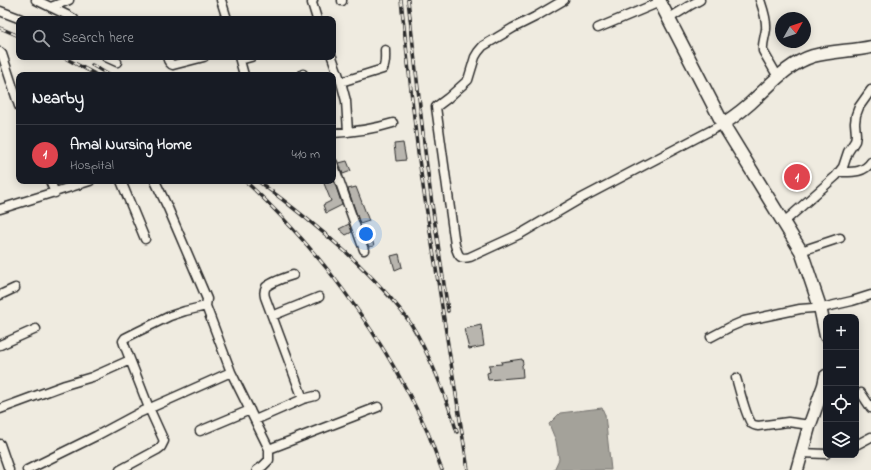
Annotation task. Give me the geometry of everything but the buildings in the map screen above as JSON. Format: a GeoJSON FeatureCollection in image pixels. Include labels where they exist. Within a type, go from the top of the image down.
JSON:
{"type":"FeatureCollection","features":[{"type":"Feature","properties":{"kind":"main road"},"geometry":{"type":"LineString","coordinates":[[660,1],[723,124],[801,251],[820,307],[823,322]]}},
{"type":"Feature","properties":{"kind":"main road"},"geometry":{"type":"LineString","coordinates":[[723,124],[733,118],[757,98],[778,77],[791,67],[813,56],[871,47]]}},
{"type":"Feature","properties":{"kind":"main road"},"geometry":{"type":"LineString","coordinates":[[797,470],[801,453],[824,386]]}},
{"type":"Feature","properties":{"kind":"street"},"geometry":{"type":"LineString","coordinates":[[36,0],[68,16]]}},
{"type":"Feature","properties":{"kind":"street"},"geometry":{"type":"LineString","coordinates":[[51,7],[69,0]]}},
{"type":"Feature","properties":{"kind":"street"},"geometry":{"type":"LineString","coordinates":[[221,0],[226,16]]}},
{"type":"Feature","properties":{"kind":"street"},"geometry":{"type":"LineString","coordinates":[[313,0],[312,3],[316,16]]}},
{"type":"Feature","properties":{"kind":"street"},"geometry":{"type":"LineString","coordinates":[[564,0],[535,18],[513,28],[483,46],[475,57],[468,80],[436,107],[455,245],[459,256],[462,258],[470,257],[522,233],[580,199],[723,124]]}},
{"type":"Feature","properties":{"kind":"street"},"geometry":{"type":"LineString","coordinates":[[668,19],[700,0]]}},
{"type":"Feature","properties":{"kind":"street"},"geometry":{"type":"LineString","coordinates":[[760,0],[766,25],[762,47],[765,56],[778,77]]}},
{"type":"Feature","properties":{"kind":"street"},"geometry":{"type":"LineString","coordinates":[[598,28],[660,1]]}},
{"type":"Feature","properties":{"kind":"street"},"geometry":{"type":"LineString","coordinates":[[0,10],[16,17]]}},
{"type":"Feature","properties":{"kind":"street"},"geometry":{"type":"LineString","coordinates":[[341,82],[383,69],[386,60],[385,50]]}},
{"type":"Feature","properties":{"kind":"street"},"geometry":{"type":"LineString","coordinates":[[0,52],[2,54],[16,97]]}},
{"type":"Feature","properties":{"kind":"street"},"geometry":{"type":"LineString","coordinates":[[113,60],[117,62]]}},
{"type":"Feature","properties":{"kind":"street"},"geometry":{"type":"LineString","coordinates":[[168,60],[173,65],[192,60]]}},
{"type":"Feature","properties":{"kind":"street"},"geometry":{"type":"LineString","coordinates":[[239,60],[243,72]]}},
{"type":"Feature","properties":{"kind":"street"},"geometry":{"type":"LineString","coordinates":[[333,60],[346,102],[348,132]]}},
{"type":"Feature","properties":{"kind":"street"},"geometry":{"type":"LineString","coordinates":[[784,222],[840,172],[848,152],[856,138],[854,123],[857,111],[871,90]]}},
{"type":"Feature","properties":{"kind":"street"},"geometry":{"type":"LineString","coordinates":[[336,133],[383,126],[393,123]]}},
{"type":"Feature","properties":{"kind":"street"},"geometry":{"type":"LineString","coordinates":[[840,172],[861,171],[871,162]]}},
{"type":"Feature","properties":{"kind":"street"},"geometry":{"type":"LineString","coordinates":[[336,171],[364,250]]}},
{"type":"Feature","properties":{"kind":"street"},"geometry":{"type":"LineString","coordinates":[[51,184],[55,193]]}},
{"type":"Feature","properties":{"kind":"street"},"geometry":{"type":"LineString","coordinates":[[0,209],[81,184]]}},
{"type":"Feature","properties":{"kind":"street"},"geometry":{"type":"LineString","coordinates":[[122,184],[145,239]]}},
{"type":"Feature","properties":{"kind":"street"},"geometry":{"type":"LineString","coordinates":[[156,184],[207,299],[206,306],[231,372],[269,449],[269,460],[257,470]]}},
{"type":"Feature","properties":{"kind":"street"},"geometry":{"type":"LineString","coordinates":[[801,251],[840,238]]}},
{"type":"Feature","properties":{"kind":"street"},"geometry":{"type":"LineString","coordinates":[[294,275],[270,284],[266,287],[264,292],[303,399]]}},
{"type":"Feature","properties":{"kind":"street"},"geometry":{"type":"LineString","coordinates":[[0,295],[16,288]]}},
{"type":"Feature","properties":{"kind":"street"},"geometry":{"type":"LineString","coordinates":[[711,337],[744,321],[800,309],[826,307],[871,295]]}},
{"type":"Feature","properties":{"kind":"street"},"geometry":{"type":"LineString","coordinates":[[272,316],[319,297]]}},
{"type":"Feature","properties":{"kind":"street"},"geometry":{"type":"LineString","coordinates":[[120,470],[157,450],[163,444],[163,438],[149,408],[123,341],[139,331],[178,313],[206,306]]}},
{"type":"Feature","properties":{"kind":"street"},"geometry":{"type":"LineString","coordinates":[[0,345],[36,329]]}},
{"type":"Feature","properties":{"kind":"street"},"geometry":{"type":"LineString","coordinates":[[0,410],[65,385],[92,377],[130,360]]}},
{"type":"Feature","properties":{"kind":"street"},"geometry":{"type":"LineString","coordinates":[[27,470],[149,408],[231,372]]}},
{"type":"Feature","properties":{"kind":"street"},"geometry":{"type":"LineString","coordinates":[[736,378],[748,417],[752,424],[758,426],[788,422],[810,425]]}},
{"type":"Feature","properties":{"kind":"street"},"geometry":{"type":"LineString","coordinates":[[861,393],[871,408]]}},
{"type":"Feature","properties":{"kind":"street"},"geometry":{"type":"LineString","coordinates":[[255,420],[303,399],[315,396]]}},
{"type":"Feature","properties":{"kind":"street"},"geometry":{"type":"LineString","coordinates":[[269,449],[378,407]]}},
{"type":"Feature","properties":{"kind":"street"},"geometry":{"type":"LineString","coordinates":[[200,431],[250,410]]}},
{"type":"Feature","properties":{"kind":"street"},"geometry":{"type":"LineString","coordinates":[[859,443],[871,437]]}},
{"type":"Feature","properties":{"kind":"street"},"geometry":{"type":"LineString","coordinates":[[0,444],[9,470]]}},
{"type":"Feature","properties":{"kind":"street"},"geometry":{"type":"LineString","coordinates":[[801,453],[823,454]]}},
{"type":"Feature","properties":{"kind":"shaded area"},"geometry":{"type":"Polygon","coordinates":[[[602,408],[605,415],[611,470],[554,470],[559,459],[556,441],[549,424],[560,413],[602,408]]]}},
{"type":"Feature","properties":{"kind":"railway"},"geometry":{"type":"LineString","coordinates":[[401,0],[418,153],[468,470]]}},
{"type":"Feature","properties":{"kind":"railway"},"geometry":{"type":"LineString","coordinates":[[408,0],[425,151],[448,311]]}},
{"type":"Feature","properties":{"kind":"railway"},"geometry":{"type":"LineString","coordinates":[[0,28],[16,35]]}},
{"type":"Feature","properties":{"kind":"railway"},"geometry":{"type":"LineString","coordinates":[[69,60],[91,72]]}},
{"type":"Feature","properties":{"kind":"railway"},"geometry":{"type":"LineString","coordinates":[[92,65],[104,72]]}},
{"type":"Feature","properties":{"kind":"railway"},"geometry":{"type":"LineString","coordinates":[[248,184],[278,213],[308,246],[328,270],[370,328],[383,348],[418,411],[442,470]]}},
{"type":"Feature","properties":{"kind":"railway"},"geometry":{"type":"LineString","coordinates":[[262,184],[304,216],[348,254],[397,305],[413,327],[435,370],[457,432]]}},
{"type":"Feature","properties":{"kind":"place","name":"Amal Nursing Home"},"geometry":{"type":"Point","coordinates":[797,177]}}]}
